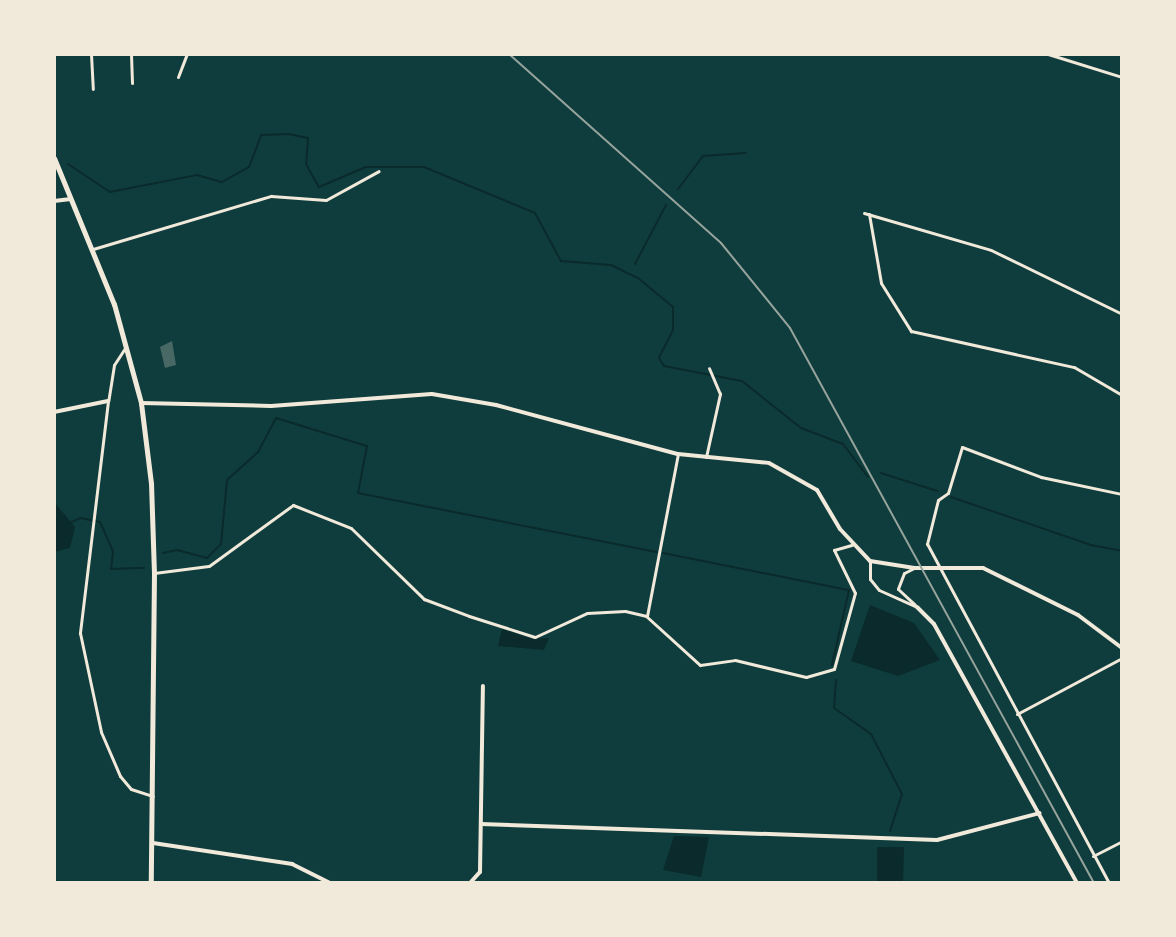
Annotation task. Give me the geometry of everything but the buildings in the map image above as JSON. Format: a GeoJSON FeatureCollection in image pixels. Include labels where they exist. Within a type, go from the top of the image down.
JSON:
{"type":"FeatureCollection","features":[{"type":"Feature","properties":{"kind":"highway"},"geometry":{"type":"LineString","coordinates":[[54,158],[92,249],[127,346],[141,403],[151,483],[154,573],[151,883]]}},
{"type":"Feature","properties":{"kind":"street"},"geometry":{"type":"LineString","coordinates":[[91,54],[93,89]]}},
{"type":"Feature","properties":{"kind":"street"},"geometry":{"type":"LineString","coordinates":[[131,54],[132,83]]}},
{"type":"Feature","properties":{"kind":"street"},"geometry":{"type":"LineString","coordinates":[[178,77],[187,54]]}},
{"type":"Feature","properties":{"kind":"street"},"geometry":{"type":"LineString","coordinates":[[1048,54],[1122,77]]}},
{"type":"Feature","properties":{"kind":"street"},"geometry":{"type":"LineString","coordinates":[[92,249],[271,196],[326,200],[379,171]]}},
{"type":"Feature","properties":{"kind":"street"},"geometry":{"type":"LineString","coordinates":[[54,201],[71,199]]}},
{"type":"Feature","properties":{"kind":"street"},"geometry":{"type":"LineString","coordinates":[[1122,314],[999,253],[866,213],[881,283],[911,331],[1074,367],[1122,395]]}},
{"type":"Feature","properties":{"kind":"street"},"geometry":{"type":"LineString","coordinates":[[127,346],[114,365],[80,615],[94,704],[120,776],[131,789],[153,796]]}},
{"type":"Feature","properties":{"kind":"street"},"geometry":{"type":"LineString","coordinates":[[706,457],[720,394],[709,368]]}},
{"type":"Feature","properties":{"kind":"street"},"geometry":{"type":"LineString","coordinates":[[141,403],[271,406],[432,394],[496,405],[678,454],[769,463],[794,473],[817,490],[852,545],[870,561],[914,568],[938,565],[983,568],[1012,579],[1078,615],[1122,648]]}},
{"type":"Feature","properties":{"kind":"street"},"geometry":{"type":"LineString","coordinates":[[54,412],[108,401]]}},
{"type":"Feature","properties":{"kind":"street"},"geometry":{"type":"LineString","coordinates":[[1109,883],[927,544],[938,500],[950,489],[962,447],[1032,475],[1122,494]]}},
{"type":"Feature","properties":{"kind":"street"},"geometry":{"type":"LineString","coordinates":[[646,616],[678,454]]}},
{"type":"Feature","properties":{"kind":"street"},"geometry":{"type":"LineString","coordinates":[[154,573],[209,566],[293,505],[359,534],[424,599],[529,635],[553,632],[595,612],[646,616],[700,665],[735,660],[806,677],[832,670],[855,595],[834,550],[852,545]]}},
{"type":"Feature","properties":{"kind":"street"},"geometry":{"type":"LineString","coordinates":[[870,561],[870,579],[879,590],[917,607]]}},
{"type":"Feature","properties":{"kind":"street"},"geometry":{"type":"LineString","coordinates":[[914,568],[904,573],[898,589],[934,624],[1077,883]]}},
{"type":"Feature","properties":{"kind":"street"},"geometry":{"type":"LineString","coordinates":[[1017,714],[1122,658]]}},
{"type":"Feature","properties":{"kind":"street"},"geometry":{"type":"LineString","coordinates":[[470,883],[480,872],[483,686]]}},
{"type":"Feature","properties":{"kind":"street"},"geometry":{"type":"LineString","coordinates":[[481,824],[937,840],[1040,813]]}},
{"type":"Feature","properties":{"kind":"street"},"geometry":{"type":"LineString","coordinates":[[1093,856],[1122,841]]}},
{"type":"Feature","properties":{"kind":"street"},"geometry":{"type":"LineString","coordinates":[[153,843],[292,864],[330,883]]}},
{"type":"Feature","properties":{"kind":"water"},"geometry":{"type":"Polygon","coordinates":[[[54,502],[75,527],[70,548],[54,552],[54,502]]]}},
{"type":"Feature","properties":{"kind":"water"},"geometry":{"type":"Polygon","coordinates":[[[870,605],[914,623],[940,660],[898,676],[851,661],[870,605]]]}},
{"type":"Feature","properties":{"kind":"water"},"geometry":{"type":"Polygon","coordinates":[[[502,629],[532,639],[549,638],[544,650],[498,646],[502,629]]]}},
{"type":"Feature","properties":{"kind":"water"},"geometry":{"type":"Polygon","coordinates":[[[674,836],[709,837],[701,877],[663,870],[674,836]]]}},
{"type":"Feature","properties":{"kind":"water"},"geometry":{"type":"Polygon","coordinates":[[[877,847],[904,847],[903,883],[877,883],[877,847]]]}},
{"type":"Feature","properties":{"kind":"waterway"},"geometry":{"type":"LineString","coordinates":[[68,164],[110,192],[197,175],[222,182],[249,167],[261,135],[289,134],[308,138],[306,164],[319,187],[366,167],[424,167],[535,213],[561,261],[611,265],[638,278],[673,307],[673,330],[659,358],[664,366],[742,381],[801,428],[843,444],[868,477]]}},
{"type":"Feature","properties":{"kind":"waterway"},"geometry":{"type":"LineString","coordinates":[[678,189],[703,156],[746,153]]}},
{"type":"Feature","properties":{"kind":"waterway"},"geometry":{"type":"LineString","coordinates":[[635,264],[666,205]]}},
{"type":"Feature","properties":{"kind":"waterway"},"geometry":{"type":"LineString","coordinates":[[163,553],[177,550],[207,558],[221,544],[227,480],[258,452],[276,418],[367,446],[358,493],[656,552]]}},
{"type":"Feature","properties":{"kind":"waterway"},"geometry":{"type":"LineString","coordinates":[[881,473],[937,491]]}},
{"type":"Feature","properties":{"kind":"waterway"},"geometry":{"type":"LineString","coordinates":[[951,497],[1091,545],[1122,551]]}},
{"type":"Feature","properties":{"kind":"waterway"},"geometry":{"type":"LineString","coordinates":[[69,523],[81,518],[100,522],[113,551],[111,569],[144,568]]}},
{"type":"Feature","properties":{"kind":"waterway"},"geometry":{"type":"LineString","coordinates":[[663,553],[849,590],[832,665]]}},
{"type":"Feature","properties":{"kind":"waterway"},"geometry":{"type":"LineString","coordinates":[[836,680],[834,708],[871,734],[902,794],[890,831]]}},
{"type":"Feature","properties":{"kind":"railway"},"geometry":{"type":"LineString","coordinates":[[509,54],[721,243],[790,328],[1094,883]]}}]}
